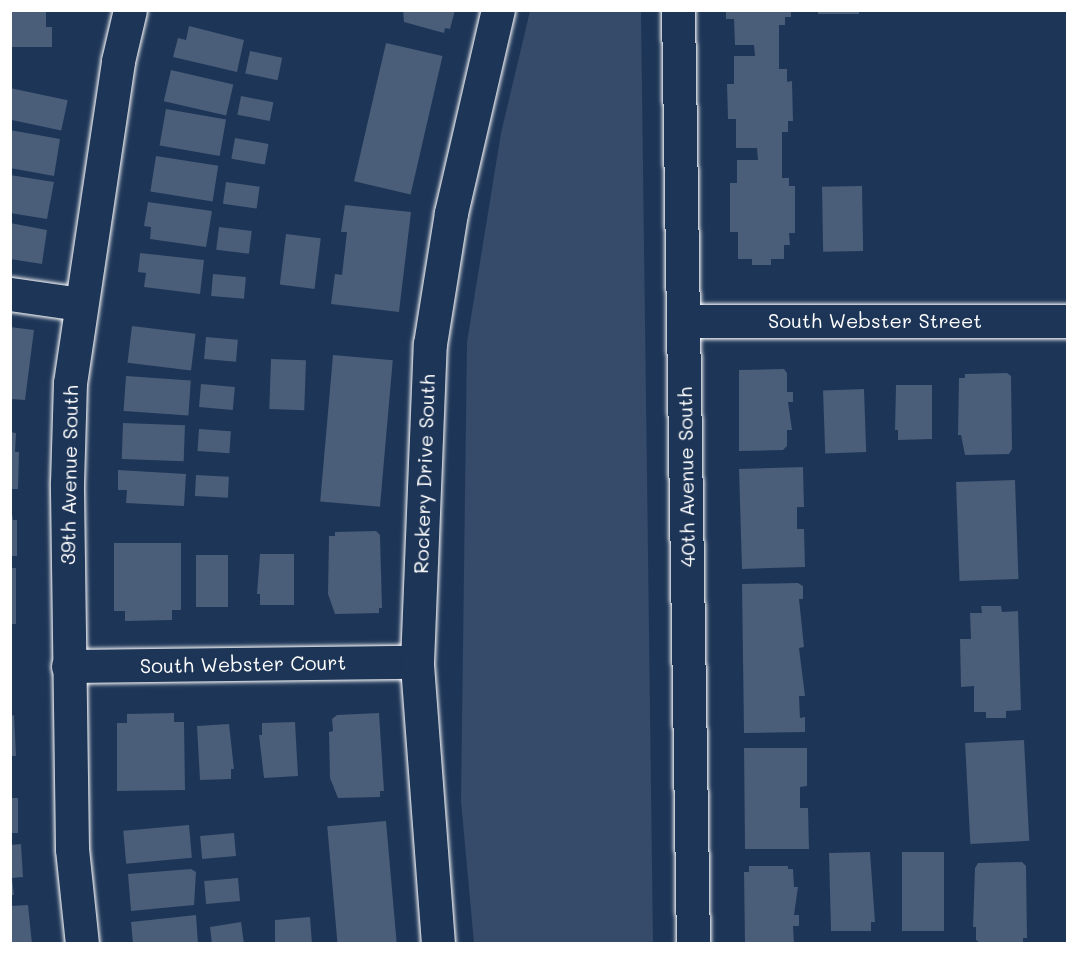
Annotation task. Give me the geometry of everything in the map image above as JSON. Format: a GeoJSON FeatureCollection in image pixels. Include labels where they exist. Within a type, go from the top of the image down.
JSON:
{"type":"FeatureCollection","features":[{"type":"Feature","properties":{"kind":"street","name":"39th Avenue South"},"geometry":{"type":"LineString","coordinates":[[82,944],[72,849],[68,666],[67,483],[70,382],[118,61],[130,10]]}},
{"type":"Feature","properties":{"kind":"street","name":"Rockery Drive South"},"geometry":{"type":"LineString","coordinates":[[438,944],[417,662],[430,344],[456,191],[498,10]]}},
{"type":"Feature","properties":{"kind":"street","name":"40th Avenue South"},"geometry":{"type":"LineString","coordinates":[[678,10],[693,944]]}},
{"type":"Feature","properties":{"kind":"street"},"geometry":{"type":"LineString","coordinates":[[10,294],[80,304]]}},
{"type":"Feature","properties":{"kind":"street","name":"South Webster Street"},"geometry":{"type":"LineString","coordinates":[[683,321],[1068,321]]}},
{"type":"Feature","properties":{"kind":"street","name":"South Webster Court"},"geometry":{"type":"LineString","coordinates":[[68,666],[417,662]]}},
{"type":"Feature","properties":{"kind":"shaded area"},"geometry":{"type":"Polygon","coordinates":[[[530,11],[641,11],[653,943],[474,943],[461,801],[467,342],[501,133],[530,11]]]}},
{"type":"Feature","properties":{"kind":"building"},"geometry":{"type":"Polygon","coordinates":[[[10,10],[46,10],[46,27],[52,27],[52,47],[10,47],[10,10]]]}},
{"type":"Feature","properties":{"kind":"building"},"geometry":{"type":"Polygon","coordinates":[[[403,10],[455,10],[450,29],[445,28],[444,33],[404,22],[403,10]]]}},
{"type":"Feature","properties":{"kind":"building"},"geometry":{"type":"Polygon","coordinates":[[[726,10],[791,10],[791,17],[785,17],[785,25],[779,25],[779,69],[787,69],[787,82],[792,81],[793,121],[788,121],[788,132],[782,132],[782,178],[789,178],[789,186],[795,186],[795,233],[789,233],[790,245],[784,245],[784,259],[771,259],[771,265],[752,265],[752,259],[738,259],[738,232],[730,232],[730,183],[737,183],[737,160],[758,160],[757,148],[736,148],[736,119],[728,119],[727,84],[734,84],[734,56],[755,56],[754,45],[735,45],[734,19],[726,19],[726,10]]]}},
{"type":"Feature","properties":{"kind":"building"},"geometry":{"type":"Polygon","coordinates":[[[818,10],[859,10],[859,14],[818,14],[818,10]]]}},
{"type":"Feature","properties":{"kind":"building"},"geometry":{"type":"Polygon","coordinates":[[[189,26],[244,40],[237,72],[173,57],[178,38],[186,40],[189,26]]]}},
{"type":"Feature","properties":{"kind":"building"},"geometry":{"type":"Polygon","coordinates":[[[386,43],[443,56],[411,194],[354,181],[386,43]]]}},
{"type":"Feature","properties":{"kind":"building"},"geometry":{"type":"Polygon","coordinates":[[[250,51],[282,58],[277,80],[245,73],[250,51]]]}},
{"type":"Feature","properties":{"kind":"building"},"geometry":{"type":"Polygon","coordinates":[[[171,70],[233,84],[226,116],[164,101],[171,70]]]}},
{"type":"Feature","properties":{"kind":"building"},"geometry":{"type":"Polygon","coordinates":[[[10,88],[68,100],[61,131],[10,120],[10,88]]]}},
{"type":"Feature","properties":{"kind":"building"},"geometry":{"type":"Polygon","coordinates":[[[241,96],[273,102],[270,121],[237,115],[241,96]]]}},
{"type":"Feature","properties":{"kind":"building"},"geometry":{"type":"Polygon","coordinates":[[[166,109],[226,120],[220,156],[160,145],[166,109]]]}},
{"type":"Feature","properties":{"kind":"building"},"geometry":{"type":"Polygon","coordinates":[[[10,130],[60,139],[54,176],[10,168],[10,130]]]}},
{"type":"Feature","properties":{"kind":"building"},"geometry":{"type":"Polygon","coordinates":[[[235,138],[268,144],[265,165],[231,159],[235,138]]]}},
{"type":"Feature","properties":{"kind":"building"},"geometry":{"type":"Polygon","coordinates":[[[156,156],[218,166],[213,201],[150,192],[156,156]]]}},
{"type":"Feature","properties":{"kind":"building"},"geometry":{"type":"Polygon","coordinates":[[[10,175],[54,182],[47,219],[10,213],[10,175]]]}},
{"type":"Feature","properties":{"kind":"building"},"geometry":{"type":"Polygon","coordinates":[[[226,182],[260,187],[257,209],[223,204],[226,182]]]}},
{"type":"Feature","properties":{"kind":"building"},"geometry":{"type":"Polygon","coordinates":[[[862,186],[863,251],[823,252],[822,187],[862,186]]]}},
{"type":"Feature","properties":{"kind":"building"},"geometry":{"type":"Polygon","coordinates":[[[148,202],[212,211],[206,247],[150,239],[151,227],[144,226],[148,202]]]}},
{"type":"Feature","properties":{"kind":"building"},"geometry":{"type":"Polygon","coordinates":[[[345,205],[411,212],[399,312],[331,304],[335,274],[342,275],[347,232],[341,232],[345,205]]]}},
{"type":"Feature","properties":{"kind":"building"},"geometry":{"type":"Polygon","coordinates":[[[10,223],[47,230],[42,264],[10,259],[10,223]]]}},
{"type":"Feature","properties":{"kind":"building"},"geometry":{"type":"Polygon","coordinates":[[[219,227],[252,231],[249,254],[216,250],[219,227]]]}},
{"type":"Feature","properties":{"kind":"building"},"geometry":{"type":"Polygon","coordinates":[[[286,234],[321,238],[315,289],[280,285],[286,234]]]}},
{"type":"Feature","properties":{"kind":"building"},"geometry":{"type":"Polygon","coordinates":[[[140,253],[204,260],[200,294],[144,287],[146,273],[138,272],[140,253]]]}},
{"type":"Feature","properties":{"kind":"building"},"geometry":{"type":"Polygon","coordinates":[[[213,274],[246,277],[244,299],[211,296],[213,274]]]}},
{"type":"Feature","properties":{"kind":"building"},"geometry":{"type":"Polygon","coordinates":[[[132,326],[196,334],[191,371],[127,363],[132,326]]]}},
{"type":"Feature","properties":{"kind":"building"},"geometry":{"type":"Polygon","coordinates":[[[10,327],[34,330],[25,400],[10,399],[10,327]]]}},
{"type":"Feature","properties":{"kind":"building"},"geometry":{"type":"Polygon","coordinates":[[[206,337],[238,340],[236,362],[204,359],[206,337]]]}},
{"type":"Feature","properties":{"kind":"building"},"geometry":{"type":"Polygon","coordinates":[[[333,355],[393,360],[380,507],[320,501],[333,355]]]}},
{"type":"Feature","properties":{"kind":"building"},"geometry":{"type":"Polygon","coordinates":[[[271,359],[306,360],[304,410],[269,409],[271,359]]]}},
{"type":"Feature","properties":{"kind":"building"},"geometry":{"type":"Polygon","coordinates":[[[784,369],[787,373],[787,392],[793,392],[793,402],[788,402],[792,430],[787,430],[787,446],[783,450],[739,451],[739,370],[784,369]]]}},
{"type":"Feature","properties":{"kind":"building"},"geometry":{"type":"Polygon","coordinates":[[[1007,373],[1011,376],[1012,449],[1009,454],[965,455],[961,435],[958,435],[959,378],[965,378],[965,374],[1007,373]]]}},
{"type":"Feature","properties":{"kind":"building"},"geometry":{"type":"Polygon","coordinates":[[[126,376],[191,381],[188,415],[124,411],[126,376]]]}},
{"type":"Feature","properties":{"kind":"building"},"geometry":{"type":"Polygon","coordinates":[[[201,384],[235,387],[233,410],[199,407],[201,384]]]}},
{"type":"Feature","properties":{"kind":"building"},"geometry":{"type":"Polygon","coordinates":[[[896,385],[932,385],[932,439],[898,440],[898,430],[895,430],[896,385]]]}},
{"type":"Feature","properties":{"kind":"building"},"geometry":{"type":"Polygon","coordinates":[[[864,389],[866,452],[825,453],[823,390],[864,389]]]}},
{"type":"Feature","properties":{"kind":"building"},"geometry":{"type":"Polygon","coordinates":[[[123,423],[185,425],[184,461],[122,459],[123,423]]]}},
{"type":"Feature","properties":{"kind":"building"},"geometry":{"type":"Polygon","coordinates":[[[199,429],[231,431],[229,453],[197,451],[199,429]]]}},
{"type":"Feature","properties":{"kind":"building"},"geometry":{"type":"Polygon","coordinates":[[[10,432],[16,433],[15,452],[19,452],[18,489],[10,489],[10,432]]]}},
{"type":"Feature","properties":{"kind":"building"},"geometry":{"type":"Polygon","coordinates":[[[803,467],[804,507],[797,507],[797,529],[804,529],[805,567],[742,569],[739,469],[803,467]]]}},
{"type":"Feature","properties":{"kind":"building"},"geometry":{"type":"Polygon","coordinates":[[[118,470],[186,474],[184,506],[126,503],[127,490],[118,490],[118,470]]]}},
{"type":"Feature","properties":{"kind":"building"},"geometry":{"type":"Polygon","coordinates":[[[196,475],[229,477],[228,498],[195,496],[196,475]]]}},
{"type":"Feature","properties":{"kind":"building"},"geometry":{"type":"Polygon","coordinates":[[[1015,480],[1018,579],[959,581],[956,482],[1015,480]]]}},
{"type":"Feature","properties":{"kind":"building"},"geometry":{"type":"Polygon","coordinates":[[[10,501],[13,520],[17,520],[17,556],[10,556],[10,501]]]}},
{"type":"Feature","properties":{"kind":"building"},"geometry":{"type":"Polygon","coordinates":[[[376,531],[380,535],[382,608],[379,608],[379,613],[335,614],[328,594],[329,536],[335,536],[335,532],[376,531]]]}},
{"type":"Feature","properties":{"kind":"building"},"geometry":{"type":"Polygon","coordinates":[[[114,543],[181,543],[181,610],[172,610],[172,620],[125,621],[125,611],[114,611],[114,543]]]}},
{"type":"Feature","properties":{"kind":"building"},"geometry":{"type":"Polygon","coordinates":[[[260,554],[294,554],[294,605],[260,605],[260,594],[257,594],[260,554]]]}},
{"type":"Feature","properties":{"kind":"building"},"geometry":{"type":"Polygon","coordinates":[[[196,555],[228,555],[228,607],[196,607],[196,555]]]}},
{"type":"Feature","properties":{"kind":"building"},"geometry":{"type":"Polygon","coordinates":[[[10,568],[16,568],[16,624],[10,624],[10,568]]]}},
{"type":"Feature","properties":{"kind":"building"},"geometry":{"type":"Polygon","coordinates":[[[798,583],[803,586],[803,599],[799,599],[804,647],[799,648],[805,696],[799,696],[800,718],[805,717],[805,732],[744,733],[742,584],[798,583]]]}},
{"type":"Feature","properties":{"kind":"building"},"geometry":{"type":"Polygon","coordinates":[[[981,606],[1001,606],[1002,612],[1018,611],[1021,710],[1006,711],[1006,718],[986,718],[986,712],[974,712],[974,686],[961,687],[960,639],[971,639],[970,613],[982,613],[981,606]]]}},
{"type":"Feature","properties":{"kind":"building"},"geometry":{"type":"Polygon","coordinates":[[[174,713],[174,722],[184,722],[185,790],[117,791],[117,723],[127,723],[127,714],[174,713]]]}},
{"type":"Feature","properties":{"kind":"building"},"geometry":{"type":"Polygon","coordinates":[[[379,713],[384,791],[380,791],[380,797],[338,798],[330,778],[329,732],[333,731],[332,719],[337,715],[379,713]]]}},
{"type":"Feature","properties":{"kind":"building"},"geometry":{"type":"Polygon","coordinates":[[[14,715],[16,756],[10,756],[10,716],[14,715]]]}},
{"type":"Feature","properties":{"kind":"building"},"geometry":{"type":"Polygon","coordinates":[[[295,722],[298,776],[264,778],[259,735],[262,735],[262,723],[295,722]]]}},
{"type":"Feature","properties":{"kind":"building"},"geometry":{"type":"Polygon","coordinates":[[[229,724],[234,769],[231,769],[231,779],[200,780],[197,726],[229,724]]]}},
{"type":"Feature","properties":{"kind":"building"},"geometry":{"type":"Polygon","coordinates":[[[1024,740],[1029,841],[970,844],[965,743],[1024,740]]]}},
{"type":"Feature","properties":{"kind":"building"},"geometry":{"type":"Polygon","coordinates":[[[744,748],[807,748],[807,786],[800,787],[800,808],[808,808],[809,849],[745,849],[744,748]]]}},
{"type":"Feature","properties":{"kind":"building"},"geometry":{"type":"Polygon","coordinates":[[[10,798],[18,798],[18,833],[10,833],[10,798]]]}},
{"type":"Feature","properties":{"kind":"building"},"geometry":{"type":"Polygon","coordinates":[[[386,821],[397,944],[338,944],[327,826],[386,821]]]}},
{"type":"Feature","properties":{"kind":"building"},"geometry":{"type":"Polygon","coordinates":[[[189,825],[192,858],[126,864],[123,831],[189,825]]]}},
{"type":"Feature","properties":{"kind":"building"},"geometry":{"type":"Polygon","coordinates":[[[234,833],[236,856],[202,859],[200,836],[234,833]]]}},
{"type":"Feature","properties":{"kind":"building"},"geometry":{"type":"Polygon","coordinates":[[[21,844],[23,877],[12,878],[14,895],[10,895],[10,845],[21,844]]]}},
{"type":"Feature","properties":{"kind":"building"},"geometry":{"type":"Polygon","coordinates":[[[870,852],[875,922],[871,922],[871,931],[831,931],[829,853],[870,852]]]}},
{"type":"Feature","properties":{"kind":"building"},"geometry":{"type":"Polygon","coordinates":[[[902,852],[944,852],[944,931],[902,931],[902,852]]]}},
{"type":"Feature","properties":{"kind":"building"},"geometry":{"type":"Polygon","coordinates":[[[1022,862],[1026,866],[1027,938],[1023,938],[1023,944],[981,944],[976,940],[976,927],[973,927],[975,868],[978,863],[1022,862]]]}},
{"type":"Feature","properties":{"kind":"building"},"geometry":{"type":"Polygon","coordinates":[[[749,866],[788,866],[788,869],[793,869],[794,887],[798,887],[794,915],[799,915],[799,926],[793,926],[794,943],[745,943],[744,872],[749,872],[749,866]]]}},
{"type":"Feature","properties":{"kind":"building"},"geometry":{"type":"Polygon","coordinates":[[[191,869],[196,872],[194,905],[131,911],[128,874],[191,869]]]}},
{"type":"Feature","properties":{"kind":"building"},"geometry":{"type":"Polygon","coordinates":[[[238,878],[240,901],[206,904],[204,881],[238,878]]]}},
{"type":"Feature","properties":{"kind":"building"},"geometry":{"type":"Polygon","coordinates":[[[28,905],[32,944],[10,944],[10,906],[28,905]]]}},
{"type":"Feature","properties":{"kind":"building"},"geometry":{"type":"Polygon","coordinates":[[[196,915],[198,944],[133,944],[131,922],[196,915]]]}},
{"type":"Feature","properties":{"kind":"building"},"geometry":{"type":"Polygon","coordinates":[[[310,917],[312,944],[275,944],[275,920],[310,917]]]}},
{"type":"Feature","properties":{"kind":"building"},"geometry":{"type":"Polygon","coordinates":[[[241,922],[244,944],[212,944],[210,927],[241,922]]]}}]}
